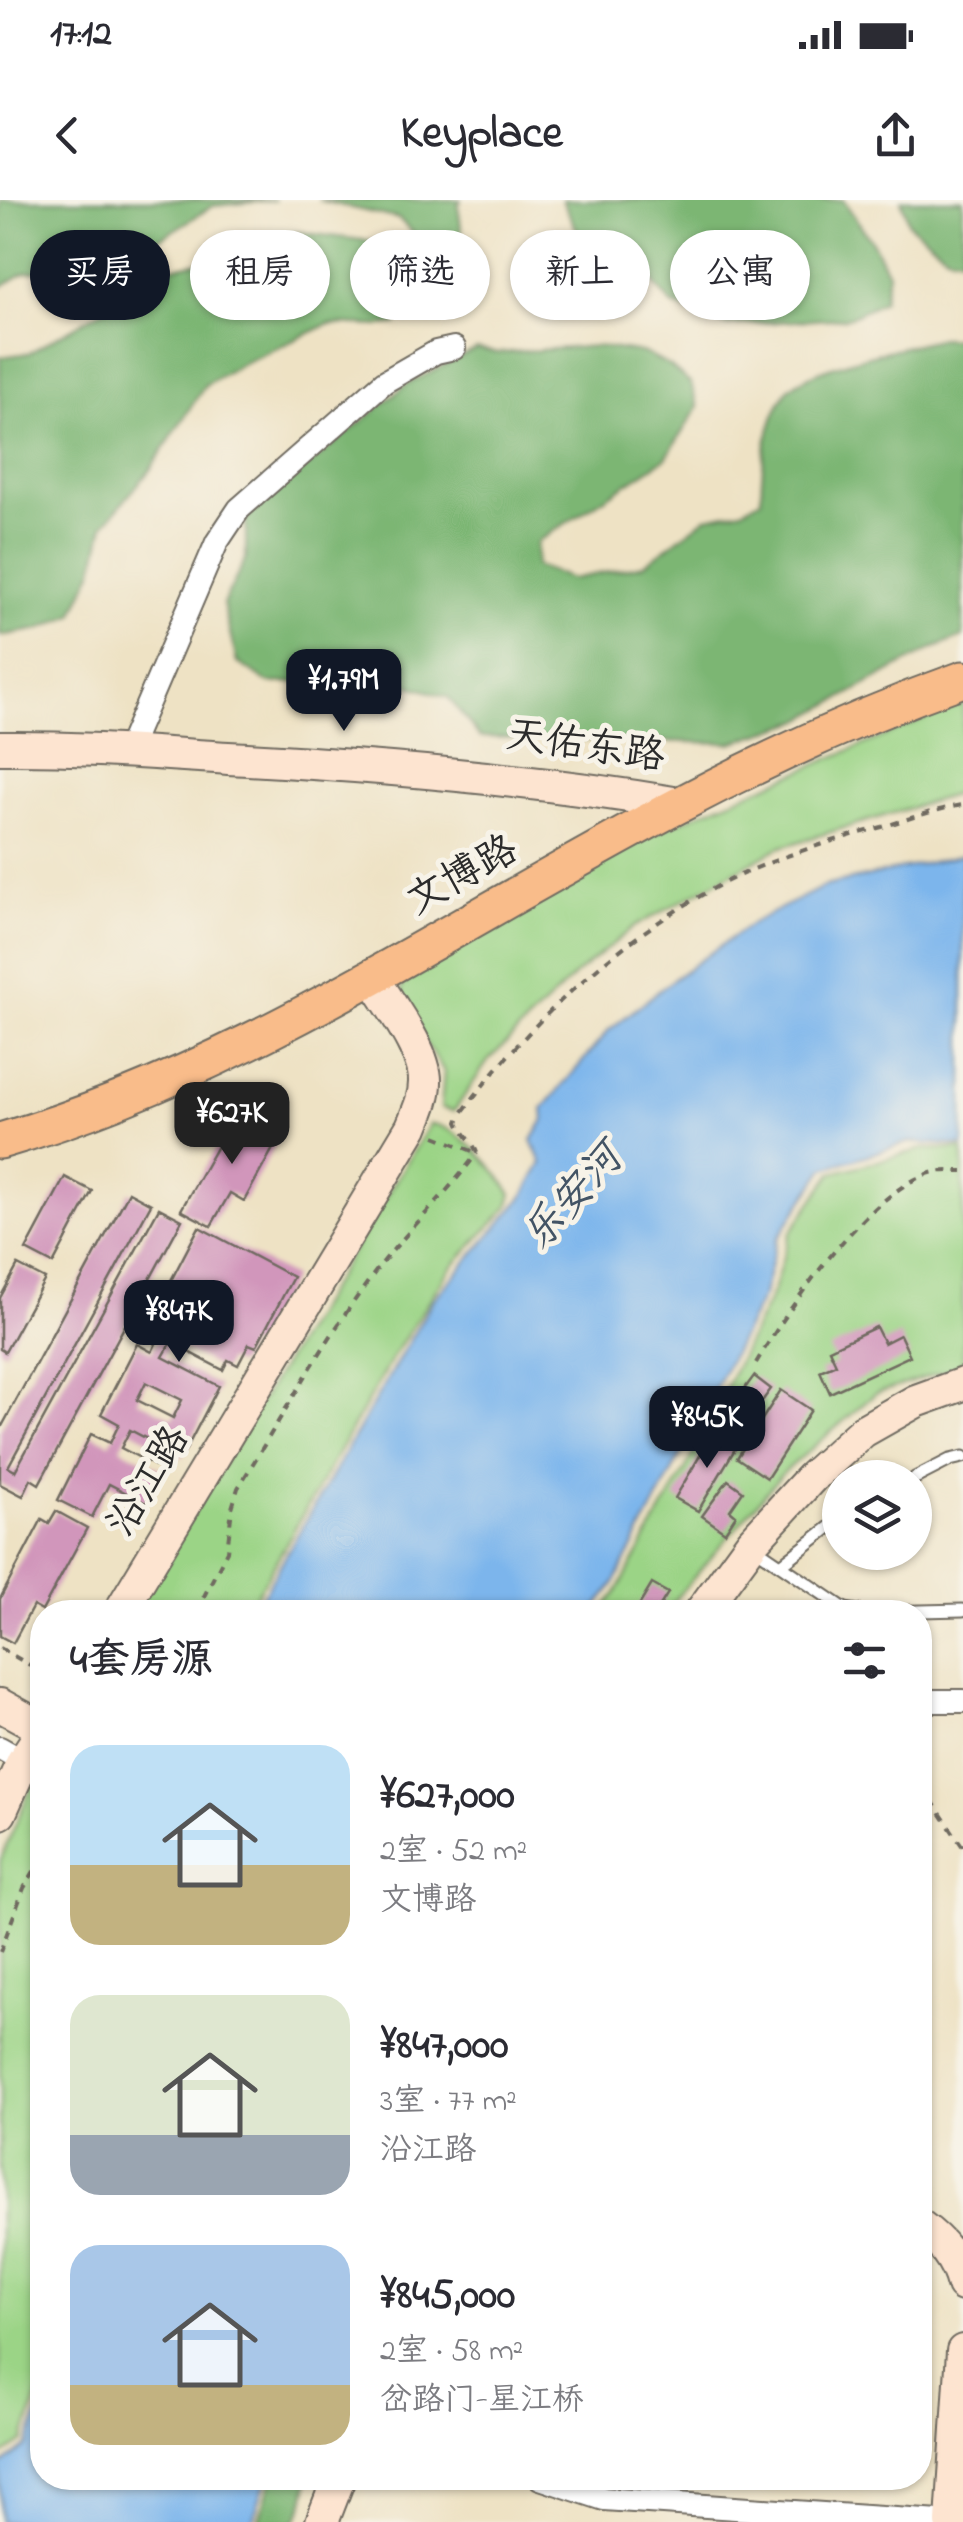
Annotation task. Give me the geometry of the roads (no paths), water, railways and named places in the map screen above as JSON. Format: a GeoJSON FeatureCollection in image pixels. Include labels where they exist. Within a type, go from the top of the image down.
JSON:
{"type":"FeatureCollection","features":[{"type":"Feature","properties":{"kind":"main road","name":"文博路"},"geometry":{"type":"LineString","coordinates":[[0,1140],[111,1106],[171,1080],[372,976],[680,804],[904,700],[963,678]]}},
{"type":"Feature","properties":{"kind":"street"},"geometry":{"type":"LineString","coordinates":[[128,752],[217,542],[238,509],[384,382],[436,352],[454,348]]}},
{"type":"Feature","properties":{"kind":"street","name":"天佑东路"},"geometry":{"type":"LineString","coordinates":[[0,748],[319,763],[560,784],[680,804]]}},
{"type":"Feature","properties":{"kind":"street","name":"沿江路"},"geometry":{"type":"LineString","coordinates":[[127,1600],[412,1127],[424,1090],[421,1058],[372,976]]}},
{"type":"Feature","properties":{"kind":"street"},"geometry":{"type":"LineString","coordinates":[[711,1600],[750,1544],[864,1430],[916,1401],[963,1384]]}},
{"type":"Feature","properties":{"kind":"street"},"geometry":{"type":"LineString","coordinates":[[932,1701],[963,1701]]}},
{"type":"Feature","properties":{"kind":"street"},"geometry":{"type":"LineString","coordinates":[[0,1705],[30,1723]]}},
{"type":"Feature","properties":{"kind":"street"},"geometry":{"type":"LineString","coordinates":[[0,1812],[12,1755]]}},
{"type":"Feature","properties":{"kind":"street"},"geometry":{"type":"LineString","coordinates":[[932,2236],[948,2250],[963,2285]]}},
{"type":"Feature","properties":{"kind":"street"},"geometry":{"type":"LineString","coordinates":[[952,2522],[963,2351]]}},
{"type":"Feature","properties":{"kind":"street"},"geometry":{"type":"LineString","coordinates":[[322,2522],[334,2490]]}},
{"type":"Feature","properties":{"kind":"street"},"geometry":{"type":"LineString","coordinates":[[577,2490],[604,2499],[714,2514],[940,2522]]}},
{"type":"Feature","properties":{"kind":"lane"},"geometry":{"type":"LineString","coordinates":[[932,1469],[963,1457]]}},
{"type":"Feature","properties":{"kind":"lane"},"geometry":{"type":"LineString","coordinates":[[781,1565],[822,1534]]}},
{"type":"Feature","properties":{"kind":"lane"},"geometry":{"type":"LineString","coordinates":[[750,1544],[832,1600]]}},
{"type":"Feature","properties":{"kind":"lane"},"geometry":{"type":"LineString","coordinates":[[932,1611],[963,1610]]}},
{"type":"Feature","properties":{"kind":"water","name":"乐安河"},"geometry":{"type":"Polygon","coordinates":[[[963,855],[963,1146],[910,1142],[825,1168],[777,1239],[763,1295],[614,1584],[602,1600],[260,1600],[433,1300],[523,1197],[542,1163],[532,1140],[544,1120],[543,1109],[609,1030],[754,922],[825,886],[963,855]]]}},
{"type":"Feature","properties":{"kind":"water"},"geometry":{"type":"Polygon","coordinates":[[[30,2437],[30,2490],[263,2490],[252,2522],[0,2522],[0,2467],[27,2446],[30,2437]]]}}]}
